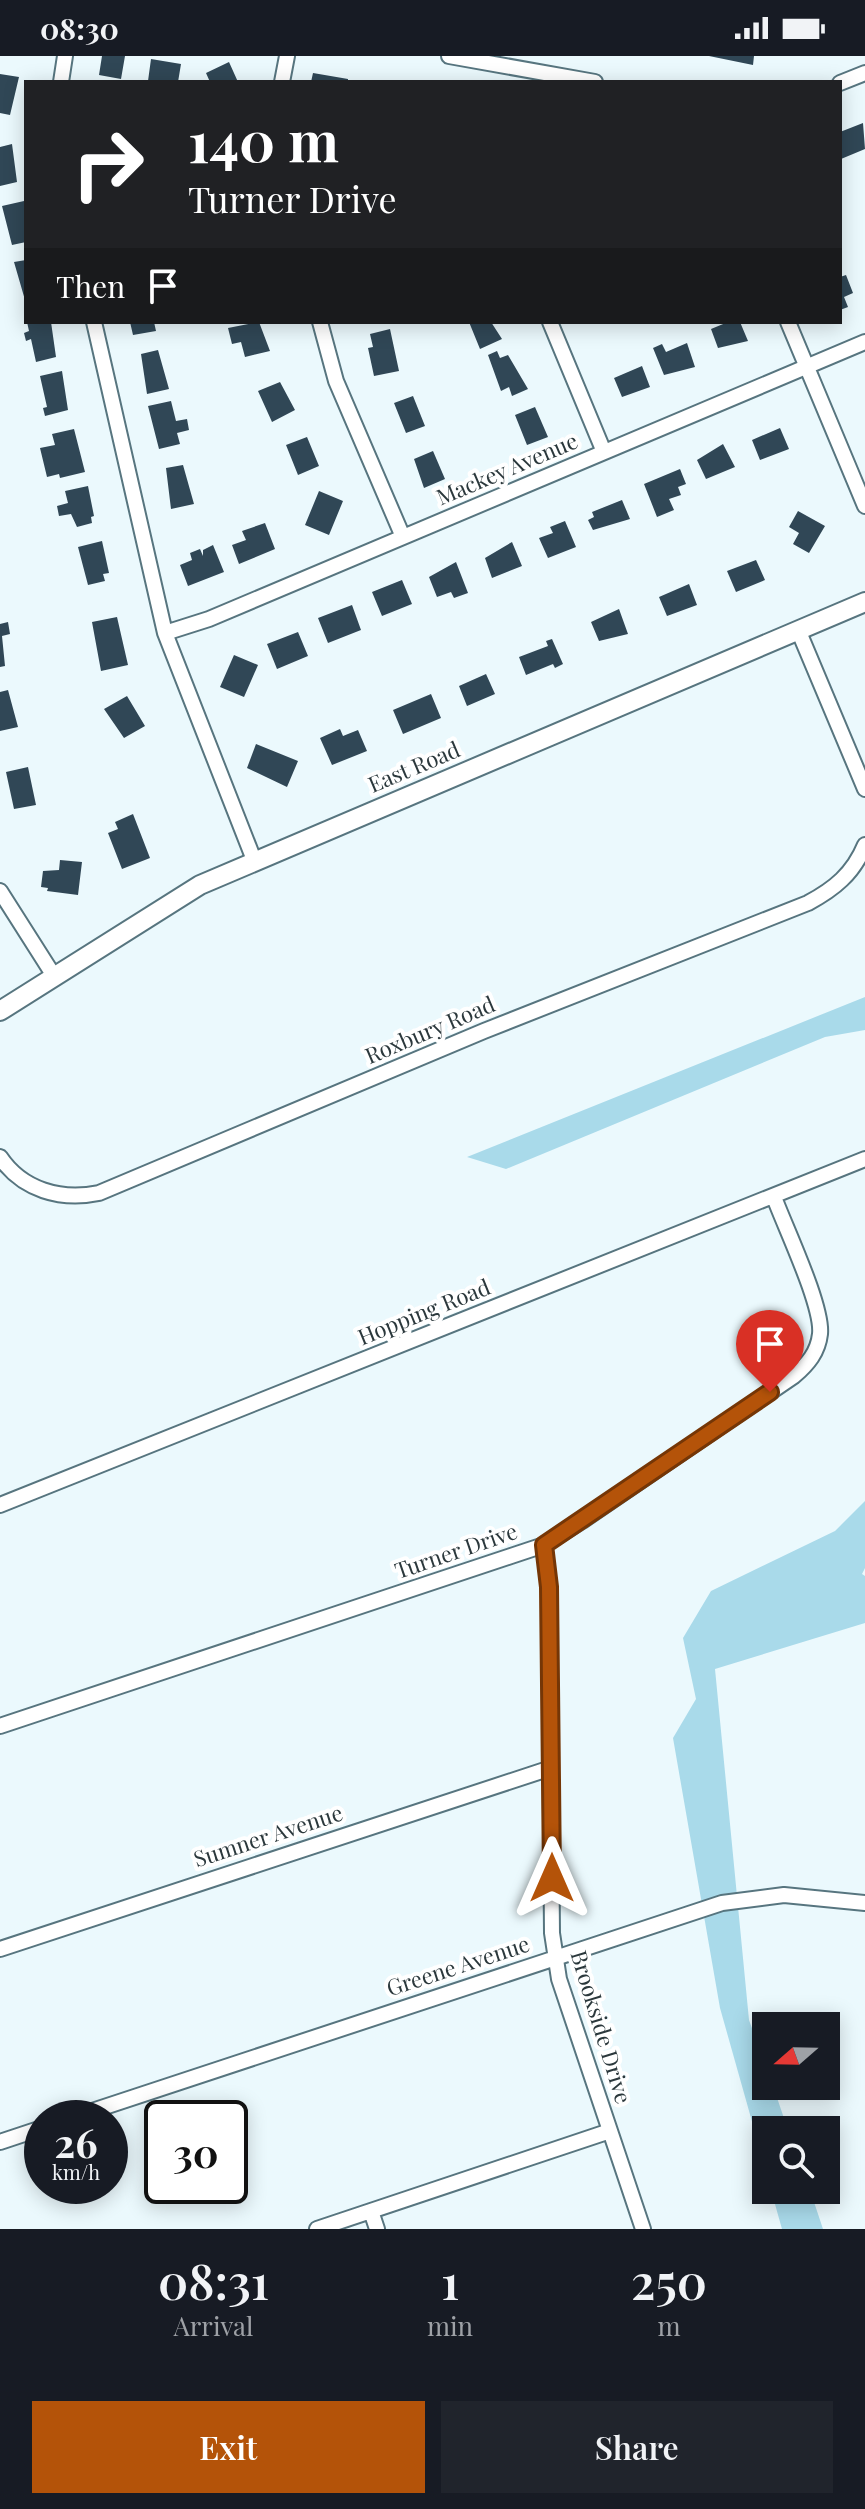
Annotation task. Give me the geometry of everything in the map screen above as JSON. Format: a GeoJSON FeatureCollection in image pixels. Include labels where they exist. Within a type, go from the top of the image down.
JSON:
{"type":"FeatureCollection","features":[{"type":"Feature","properties":{"kind":"street"},"geometry":{"type":"LineString","coordinates":[[61,80],[65,56]]}},
{"type":"Feature","properties":{"kind":"street"},"geometry":{"type":"LineString","coordinates":[[282,80],[287,56]]}},
{"type":"Feature","properties":{"kind":"street"},"geometry":{"type":"LineString","coordinates":[[449,56],[507,74],[573,80]]}},
{"type":"Feature","properties":{"kind":"street"},"geometry":{"type":"LineString","coordinates":[[842,82],[865,73]]}},
{"type":"Feature","properties":{"kind":"street"},"geometry":{"type":"LineString","coordinates":[[94,324],[175,667],[254,860]]}},
{"type":"Feature","properties":{"kind":"street"},"geometry":{"type":"LineString","coordinates":[[321,324],[336,381],[403,537]]}},
{"type":"Feature","properties":{"kind":"street"},"geometry":{"type":"LineString","coordinates":[[551,324],[604,452]]}},
{"type":"Feature","properties":{"kind":"street"},"geometry":{"type":"LineString","coordinates":[[789,324],[865,506]]}},
{"type":"Feature","properties":{"kind":"street","name":"Mackey Avenue"},"geometry":{"type":"LineString","coordinates":[[165,633],[209,619],[865,342]]}},
{"type":"Feature","properties":{"kind":"street","name":"East Road"},"geometry":{"type":"LineString","coordinates":[[0,1011],[200,885],[865,602]]}},
{"type":"Feature","properties":{"kind":"street"},"geometry":{"type":"LineString","coordinates":[[799,632],[865,789]]}},
{"type":"Feature","properties":{"kind":"street","name":"Roxbury Road"},"geometry":{"type":"LineString","coordinates":[[0,1157],[23,1180],[40,1189],[70,1197],[99,1193],[484,1031],[808,903],[842,881],[858,861],[865,845]]}},
{"type":"Feature","properties":{"kind":"street"},"geometry":{"type":"LineString","coordinates":[[0,891],[54,976]]}},
{"type":"Feature","properties":{"kind":"street","name":"Hopping Road"},"geometry":{"type":"LineString","coordinates":[[0,1505],[865,1159]]}},
{"type":"Feature","properties":{"kind":"street","name":"Turner Drive"},"geometry":{"type":"LineString","coordinates":[[0,1726],[544,1545],[782,1384],[811,1360],[820,1337],[818,1313],[774,1197]]}},
{"type":"Feature","properties":{"kind":"street","name":"Brookside Drive"},"geometry":{"type":"LineString","coordinates":[[544,1545],[549,1587],[552,1933],[559,1979],[643,2229]]}},
{"type":"Feature","properties":{"kind":"street","name":"Sumner Avenue"},"geometry":{"type":"LineString","coordinates":[[0,1949],[551,1768]]}},
{"type":"Feature","properties":{"kind":"street","name":"Greene Avenue"},"geometry":{"type":"LineString","coordinates":[[125,2100],[556,1957],[750,1897],[812,1895],[865,1903]]}},
{"type":"Feature","properties":{"kind":"street"},"geometry":{"type":"LineString","coordinates":[[317,2229],[610,2131]]}},
{"type":"Feature","properties":{"kind":"street"},"geometry":{"type":"LineString","coordinates":[[0,2142],[24,2134]]}},
{"type":"Feature","properties":{"kind":"street"},"geometry":{"type":"LineString","coordinates":[[371,2211],[377,2229]]}},
{"type":"Feature","properties":{"kind":"shaded area"},"geometry":{"type":"Polygon","coordinates":[[[865,997],[865,1030],[825,1037],[506,1169],[467,1157],[865,997]]]}},
{"type":"Feature","properties":{"kind":"shaded area"},"geometry":{"type":"Polygon","coordinates":[[[865,1501],[865,1568],[862,1574],[865,1576],[865,1623],[715,1669],[752,2028],[752,2100],[778,2100],[783,2116],[752,2116],[752,2121],[720,2008],[673,1738],[696,1699],[683,1638],[711,1591],[835,1531],[865,1501]]]}},
{"type":"Feature","properties":{"kind":"shaded area"},"geometry":{"type":"Polygon","coordinates":[[[775,2204],[815,2204],[823,2229],[782,2229],[775,2204]]]}},
{"type":"Feature","properties":{"kind":"building"},"geometry":{"type":"Polygon","coordinates":[[[102,56],[125,56],[121,79],[99,75],[102,56]]]}},
{"type":"Feature","properties":{"kind":"building"},"geometry":{"type":"Polygon","coordinates":[[[709,56],[754,56],[753,65],[709,56]]]}},
{"type":"Feature","properties":{"kind":"building"},"geometry":{"type":"Polygon","coordinates":[[[151,59],[181,64],[178,80],[148,80],[151,59]]]}},
{"type":"Feature","properties":{"kind":"building"},"geometry":{"type":"Polygon","coordinates":[[[229,62],[237,80],[209,80],[206,73],[229,62]]]}},
{"type":"Feature","properties":{"kind":"building"},"geometry":{"type":"Polygon","coordinates":[[[313,73],[348,79],[348,80],[311,80],[313,73]]]}},
{"type":"Feature","properties":{"kind":"building"},"geometry":{"type":"Polygon","coordinates":[[[0,74],[19,77],[10,115],[0,113],[0,74]]]}},
{"type":"Feature","properties":{"kind":"building"},"geometry":{"type":"Polygon","coordinates":[[[863,123],[865,149],[842,159],[842,131],[863,123]]]}},
{"type":"Feature","properties":{"kind":"building"},"geometry":{"type":"Polygon","coordinates":[[[12,144],[17,182],[0,186],[0,147],[12,144]]]}},
{"type":"Feature","properties":{"kind":"building"},"geometry":{"type":"Polygon","coordinates":[[[24,201],[24,242],[12,245],[2,206],[24,201]]]}},
{"type":"Feature","properties":{"kind":"building"},"geometry":{"type":"Polygon","coordinates":[[[24,260],[24,297],[14,262],[24,260]]]}},
{"type":"Feature","properties":{"kind":"building"},"geometry":{"type":"Polygon","coordinates":[[[846,275],[853,293],[844,297],[848,307],[842,309],[842,276],[846,275]]]}},
{"type":"Feature","properties":{"kind":"building"},"geometry":{"type":"Polygon","coordinates":[[[27,324],[51,324],[56,357],[36,362],[31,339],[26,341],[24,333],[29,331],[27,324]]]}},
{"type":"Feature","properties":{"kind":"building"},"geometry":{"type":"Polygon","coordinates":[[[130,324],[154,324],[156,331],[133,335],[130,324]]]}},
{"type":"Feature","properties":{"kind":"building"},"geometry":{"type":"Polygon","coordinates":[[[260,324],[270,351],[245,357],[241,342],[232,344],[228,328],[260,324]]]}},
{"type":"Feature","properties":{"kind":"building"},"geometry":{"type":"Polygon","coordinates":[[[470,324],[492,324],[502,339],[480,349],[470,324]]]}},
{"type":"Feature","properties":{"kind":"building"},"geometry":{"type":"Polygon","coordinates":[[[723,324],[741,324],[748,341],[718,348],[711,329],[723,324]]]}},
{"type":"Feature","properties":{"kind":"building"},"geometry":{"type":"Polygon","coordinates":[[[390,329],[399,371],[374,376],[368,348],[373,347],[370,334],[390,329]]]}},
{"type":"Feature","properties":{"kind":"building"},"geometry":{"type":"Polygon","coordinates":[[[687,343],[695,367],[664,375],[653,348],[662,344],[666,352],[687,343]]]}},
{"type":"Feature","properties":{"kind":"building"},"geometry":{"type":"Polygon","coordinates":[[[158,350],[169,389],[147,394],[141,354],[158,350]]]}},
{"type":"Feature","properties":{"kind":"building"},"geometry":{"type":"Polygon","coordinates":[[[497,351],[500,358],[508,355],[528,389],[512,396],[509,387],[501,391],[488,355],[497,351]]]}},
{"type":"Feature","properties":{"kind":"building"},"geometry":{"type":"Polygon","coordinates":[[[642,366],[650,387],[622,397],[614,378],[642,366]]]}},
{"type":"Feature","properties":{"kind":"building"},"geometry":{"type":"Polygon","coordinates":[[[62,371],[68,410],[45,416],[43,408],[47,407],[40,376],[62,371]]]}},
{"type":"Feature","properties":{"kind":"building"},"geometry":{"type":"Polygon","coordinates":[[[280,382],[295,410],[272,422],[258,391],[280,382]]]}},
{"type":"Feature","properties":{"kind":"building"},"geometry":{"type":"Polygon","coordinates":[[[413,396],[425,426],[406,433],[394,403],[413,396]]]}},
{"type":"Feature","properties":{"kind":"building"},"geometry":{"type":"Polygon","coordinates":[[[171,401],[176,421],[187,419],[189,430],[177,433],[180,444],[159,449],[148,406],[171,401]]]}},
{"type":"Feature","properties":{"kind":"building"},"geometry":{"type":"Polygon","coordinates":[[[535,407],[548,437],[527,445],[515,415],[535,407]]]}},
{"type":"Feature","properties":{"kind":"building"},"geometry":{"type":"Polygon","coordinates":[[[780,428],[789,449],[760,460],[752,440],[780,428]]]}},
{"type":"Feature","properties":{"kind":"building"},"geometry":{"type":"Polygon","coordinates":[[[74,429],[85,472],[60,478],[59,474],[47,477],[40,448],[55,445],[52,434],[74,429]]]}},
{"type":"Feature","properties":{"kind":"building"},"geometry":{"type":"Polygon","coordinates":[[[307,437],[319,466],[298,475],[286,445],[307,437]]]}},
{"type":"Feature","properties":{"kind":"building"},"geometry":{"type":"Polygon","coordinates":[[[723,444],[735,467],[706,479],[697,460],[723,444]]]}},
{"type":"Feature","properties":{"kind":"building"},"geometry":{"type":"Polygon","coordinates":[[[433,451],[445,479],[424,488],[414,459],[433,451]]]}},
{"type":"Feature","properties":{"kind":"building"},"geometry":{"type":"Polygon","coordinates":[[[183,465],[194,504],[171,509],[166,468],[183,465]]]}},
{"type":"Feature","properties":{"kind":"building"},"geometry":{"type":"Polygon","coordinates":[[[680,469],[686,484],[678,487],[681,495],[669,499],[674,510],[657,517],[644,484],[680,469]]]}},
{"type":"Feature","properties":{"kind":"building"},"geometry":{"type":"Polygon","coordinates":[[[88,486],[94,516],[91,517],[92,523],[77,527],[71,514],[59,516],[57,506],[68,503],[65,491],[88,486]]]}},
{"type":"Feature","properties":{"kind":"building"},"geometry":{"type":"Polygon","coordinates":[[[319,491],[343,501],[329,535],[305,525],[319,491]]]}},
{"type":"Feature","properties":{"kind":"building"},"geometry":{"type":"Polygon","coordinates":[[[622,500],[630,519],[593,530],[588,520],[594,517],[592,512],[622,500]]]}},
{"type":"Feature","properties":{"kind":"building"},"geometry":{"type":"Polygon","coordinates":[[[798,511],[825,526],[809,553],[793,544],[799,533],[789,527],[798,511]]]}},
{"type":"Feature","properties":{"kind":"building"},"geometry":{"type":"Polygon","coordinates":[[[565,521],[576,547],[548,558],[539,538],[553,533],[550,527],[565,521]]]}},
{"type":"Feature","properties":{"kind":"building"},"geometry":{"type":"Polygon","coordinates":[[[265,523],[275,549],[239,564],[232,545],[246,540],[242,531],[265,523]]]}},
{"type":"Feature","properties":{"kind":"building"},"geometry":{"type":"Polygon","coordinates":[[[102,541],[109,573],[103,574],[105,581],[88,585],[78,547],[102,541]]]}},
{"type":"Feature","properties":{"kind":"building"},"geometry":{"type":"Polygon","coordinates":[[[512,542],[522,566],[492,578],[485,558],[512,542]]]}},
{"type":"Feature","properties":{"kind":"building"},"geometry":{"type":"Polygon","coordinates":[[[213,545],[224,572],[188,586],[180,565],[192,560],[190,553],[200,549],[203,556],[203,550],[213,545]]]}},
{"type":"Feature","properties":{"kind":"building"},"geometry":{"type":"Polygon","coordinates":[[[756,560],[765,580],[736,592],[727,571],[756,560]]]}},
{"type":"Feature","properties":{"kind":"building"},"geometry":{"type":"Polygon","coordinates":[[[456,562],[468,593],[454,598],[451,592],[437,597],[429,577],[456,562]]]}},
{"type":"Feature","properties":{"kind":"building"},"geometry":{"type":"Polygon","coordinates":[[[402,580],[412,604],[382,616],[372,592],[402,580]]]}},
{"type":"Feature","properties":{"kind":"building"},"geometry":{"type":"Polygon","coordinates":[[[689,584],[697,605],[667,616],[659,597],[689,584]]]}},
{"type":"Feature","properties":{"kind":"building"},"geometry":{"type":"Polygon","coordinates":[[[352,605],[361,630],[328,643],[318,618],[352,605]]]}},
{"type":"Feature","properties":{"kind":"building"},"geometry":{"type":"Polygon","coordinates":[[[619,609],[628,634],[599,641],[591,622],[619,609]]]}},
{"type":"Feature","properties":{"kind":"building"},"geometry":{"type":"Polygon","coordinates":[[[117,617],[128,665],[101,671],[92,622],[117,617]]]}},
{"type":"Feature","properties":{"kind":"building"},"geometry":{"type":"Polygon","coordinates":[[[8,622],[10,634],[2,636],[5,666],[0,667],[0,624],[8,622]]]}},
{"type":"Feature","properties":{"kind":"building"},"geometry":{"type":"Polygon","coordinates":[[[298,632],[308,656],[277,669],[267,644],[298,632]]]}},
{"type":"Feature","properties":{"kind":"building"},"geometry":{"type":"Polygon","coordinates":[[[552,639],[563,664],[555,668],[553,664],[526,675],[519,657],[548,646],[546,641],[552,639]]]}},
{"type":"Feature","properties":{"kind":"building"},"geometry":{"type":"Polygon","coordinates":[[[234,655],[258,665],[244,697],[220,687],[234,655]]]}},
{"type":"Feature","properties":{"kind":"building"},"geometry":{"type":"Polygon","coordinates":[[[486,674],[495,694],[467,706],[459,686],[486,674]]]}},
{"type":"Feature","properties":{"kind":"building"},"geometry":{"type":"Polygon","coordinates":[[[8,690],[18,727],[0,731],[0,692],[8,690]]]}},
{"type":"Feature","properties":{"kind":"building"},"geometry":{"type":"Polygon","coordinates":[[[431,694],[441,718],[403,734],[393,710],[431,694]]]}},
{"type":"Feature","properties":{"kind":"building"},"geometry":{"type":"Polygon","coordinates":[[[127,696],[145,726],[124,738],[104,709],[127,696]]]}},
{"type":"Feature","properties":{"kind":"building"},"geometry":{"type":"Polygon","coordinates":[[[340,729],[343,736],[358,730],[367,751],[332,765],[320,738],[340,729]]]}},
{"type":"Feature","properties":{"kind":"building"},"geometry":{"type":"Polygon","coordinates":[[[256,744],[298,761],[287,787],[247,768],[256,744]]]}},
{"type":"Feature","properties":{"kind":"building"},"geometry":{"type":"Polygon","coordinates":[[[28,767],[36,805],[14,809],[6,772],[28,767]]]}},
{"type":"Feature","properties":{"kind":"building"},"geometry":{"type":"Polygon","coordinates":[[[133,814],[150,858],[122,869],[108,833],[118,829],[115,822],[133,814]]]}},
{"type":"Feature","properties":{"kind":"building"},"geometry":{"type":"Polygon","coordinates":[[[60,860],[82,862],[78,895],[47,891],[48,888],[41,887],[43,871],[59,870],[60,860]]]}},
{"type":"Feature","properties":{"kind":"route"},"geometry":{"type":"LineString","coordinates":[[552,1878],[549,1587],[544,1545],[770,1392]]}}]}
